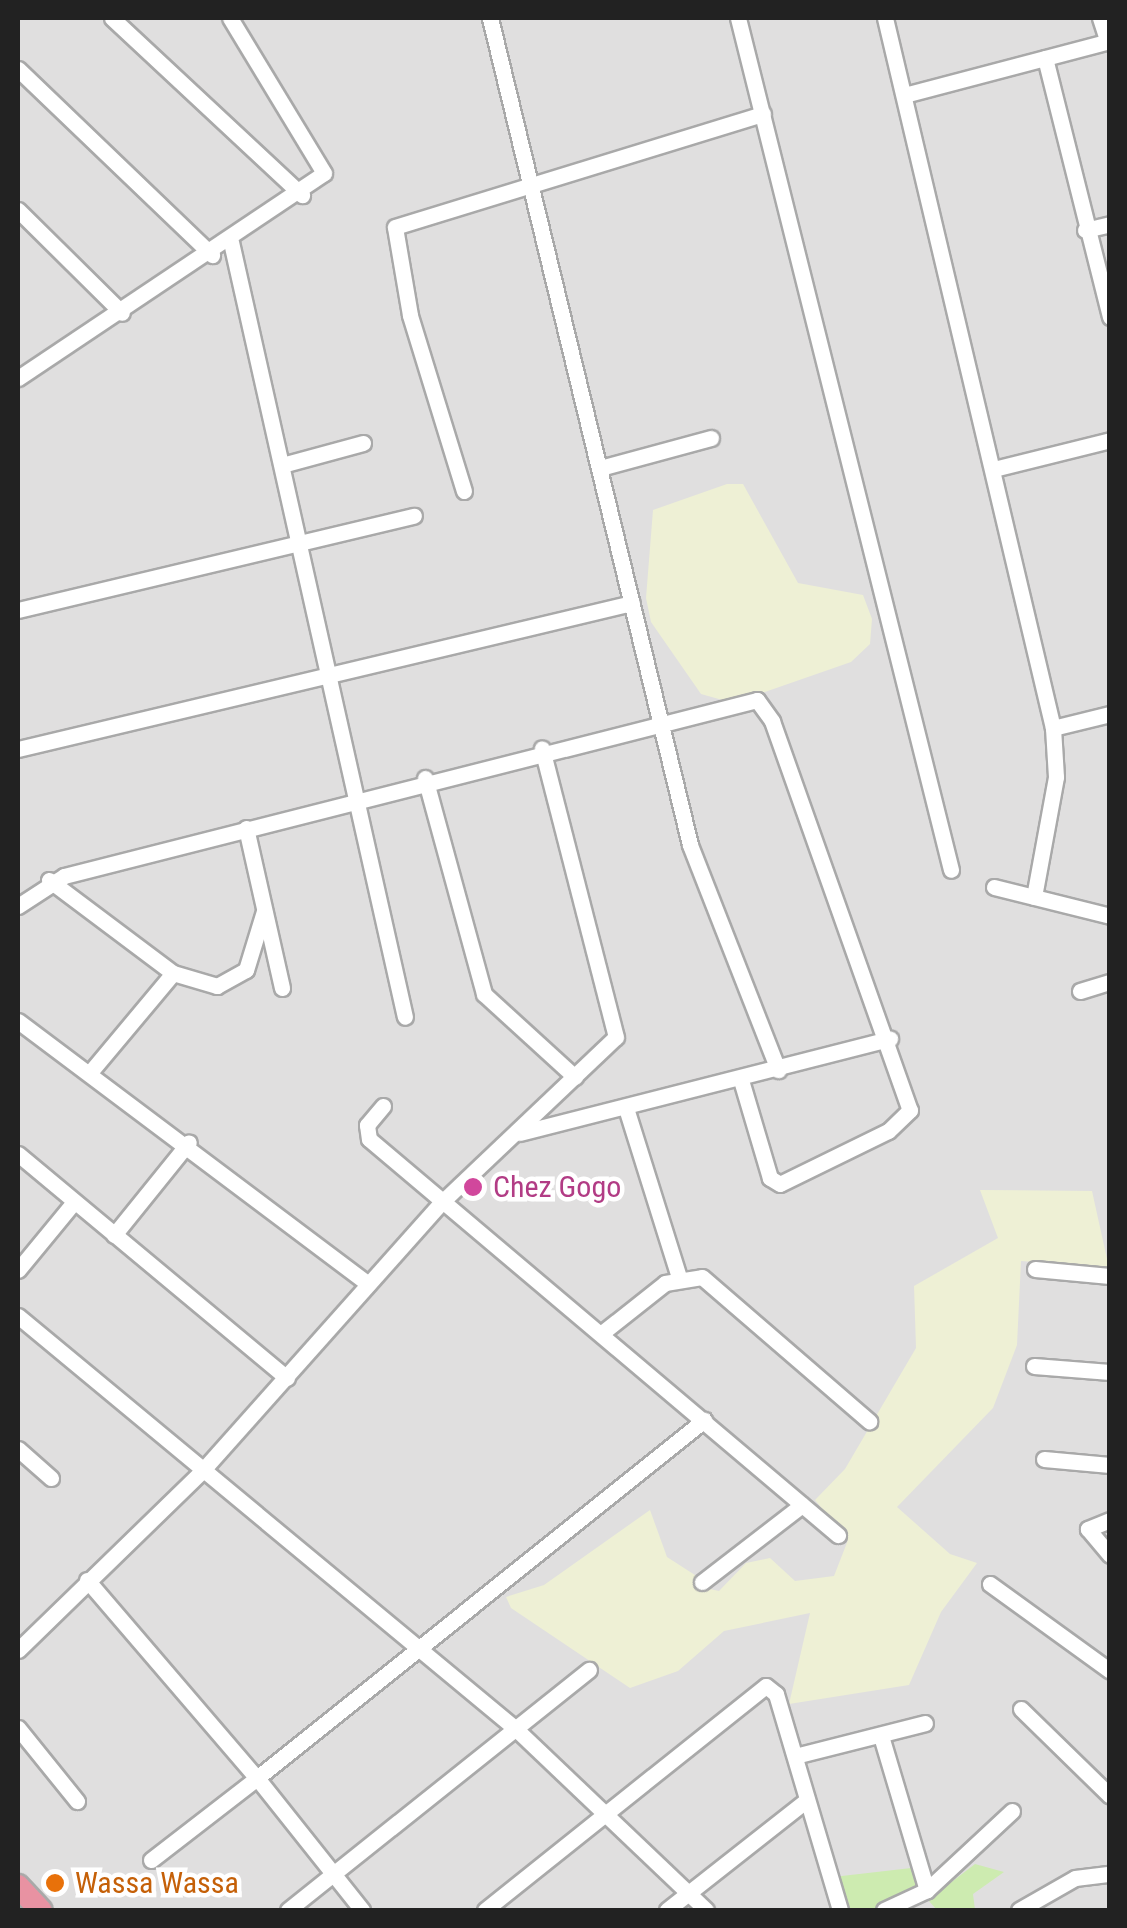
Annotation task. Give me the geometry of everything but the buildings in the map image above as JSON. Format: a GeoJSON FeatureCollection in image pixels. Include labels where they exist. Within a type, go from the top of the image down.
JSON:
{"type":"FeatureCollection","features":[{"type":"Feature","properties":{"kind":"highway"},"geometry":{"type":"LineString","coordinates":[[18,1888],[40,1910]]}},
{"type":"Feature","properties":{"kind":"street"},"geometry":{"type":"LineString","coordinates":[[112,18],[302,194]]}},
{"type":"Feature","properties":{"kind":"street"},"geometry":{"type":"LineString","coordinates":[[21,371],[212,255],[302,194],[324,173],[230,18]]}},
{"type":"Feature","properties":{"kind":"street"},"geometry":{"type":"LineString","coordinates":[[490,18],[702,887],[778,1070]]}},
{"type":"Feature","properties":{"kind":"street"},"geometry":{"type":"LineString","coordinates":[[738,18],[951,870]]}},
{"type":"Feature","properties":{"kind":"street"},"geometry":{"type":"LineString","coordinates":[[885,18],[1053,728],[1056,776],[1034,897]]}},
{"type":"Feature","properties":{"kind":"street"},"geometry":{"type":"LineString","coordinates":[[904,95],[1109,41],[1100,18]]}},
{"type":"Feature","properties":{"kind":"street"},"geometry":{"type":"LineString","coordinates":[[1045,58],[1084,230],[1110,317]]}},
{"type":"Feature","properties":{"kind":"street"},"geometry":{"type":"LineString","coordinates":[[18,69],[212,255]]}},
{"type":"Feature","properties":{"kind":"street"},"geometry":{"type":"LineString","coordinates":[[464,491],[392,233],[531,182],[763,114]]}},
{"type":"Feature","properties":{"kind":"street"},"geometry":{"type":"LineString","coordinates":[[18,210],[122,313]]}},
{"type":"Feature","properties":{"kind":"street"},"geometry":{"type":"LineString","coordinates":[[1084,230],[1110,224]]}},
{"type":"Feature","properties":{"kind":"street"},"geometry":{"type":"LineString","coordinates":[[231,242],[334,678],[405,1017]]}},
{"type":"Feature","properties":{"kind":"street"},"geometry":{"type":"LineString","coordinates":[[600,468],[711,438]]}},
{"type":"Feature","properties":{"kind":"street"},"geometry":{"type":"LineString","coordinates":[[994,469],[1110,440]]}},
{"type":"Feature","properties":{"kind":"street"},"geometry":{"type":"LineString","coordinates":[[282,465],[363,443]]}},
{"type":"Feature","properties":{"kind":"street"},"geometry":{"type":"LineString","coordinates":[[18,610],[414,516]]}},
{"type":"Feature","properties":{"kind":"street"},"geometry":{"type":"LineString","coordinates":[[18,749],[334,678],[632,603]]}},
{"type":"Feature","properties":{"kind":"street"},"geometry":{"type":"LineString","coordinates":[[18,906],[50,880],[425,778],[746,700],[767,707],[911,1103],[905,1118],[780,1184],[770,1178],[741,1080]]}},
{"type":"Feature","properties":{"kind":"street"},"geometry":{"type":"LineString","coordinates":[[1053,728],[1110,714]]}},
{"type":"Feature","properties":{"kind":"street"},"geometry":{"type":"LineString","coordinates":[[18,1650],[204,1470],[443,1201],[516,1134],[618,1029],[542,748]]}},
{"type":"Feature","properties":{"kind":"street"},"geometry":{"type":"LineString","coordinates":[[425,778],[484,994],[574,1076]]}},
{"type":"Feature","properties":{"kind":"street"},"geometry":{"type":"LineString","coordinates":[[246,828],[282,988]]}},
{"type":"Feature","properties":{"kind":"street"},"geometry":{"type":"LineString","coordinates":[[50,880],[173,973],[217,986],[240,980],[264,911]]}},
{"type":"Feature","properties":{"kind":"street"},"geometry":{"type":"LineString","coordinates":[[994,887],[1110,916]]}},
{"type":"Feature","properties":{"kind":"street"},"geometry":{"type":"LineString","coordinates":[[92,1070],[173,973]]}},
{"type":"Feature","properties":{"kind":"street"},"geometry":{"type":"LineString","coordinates":[[1080,991],[1110,982]]}},
{"type":"Feature","properties":{"kind":"street"},"geometry":{"type":"LineString","coordinates":[[18,1021],[189,1142],[368,1284]]}},
{"type":"Feature","properties":{"kind":"street"},"geometry":{"type":"LineString","coordinates":[[516,1134],[741,1080],[890,1039]]}},
{"type":"Feature","properties":{"kind":"street"},"geometry":{"type":"LineString","coordinates":[[383,1106],[367,1125],[369,1138],[838,1535]]}},
{"type":"Feature","properties":{"kind":"street"},"geometry":{"type":"LineString","coordinates":[[626,1108],[678,1277]]}},
{"type":"Feature","properties":{"kind":"street"},"geometry":{"type":"LineString","coordinates":[[114,1235],[189,1142]]}},
{"type":"Feature","properties":{"kind":"street"},"geometry":{"type":"LineString","coordinates":[[18,1154],[287,1378]]}},
{"type":"Feature","properties":{"kind":"street"},"geometry":{"type":"LineString","coordinates":[[18,1270],[74,1202]]}},
{"type":"Feature","properties":{"kind":"street"},"geometry":{"type":"LineString","coordinates":[[1035,1269],[1110,1276]]}},
{"type":"Feature","properties":{"kind":"street"},"geometry":{"type":"LineString","coordinates":[[602,1333],[678,1277],[712,1281],[869,1421]]}},
{"type":"Feature","properties":{"kind":"street"},"geometry":{"type":"LineString","coordinates":[[18,1316],[517,1730],[607,1808],[692,1890],[706,1910]]}},
{"type":"Feature","properties":{"kind":"street"},"geometry":{"type":"LineString","coordinates":[[1034,1366],[1110,1372]]}},
{"type":"Feature","properties":{"kind":"street"},"geometry":{"type":"LineString","coordinates":[[151,1860],[704,1420]]}},
{"type":"Feature","properties":{"kind":"street"},"geometry":{"type":"LineString","coordinates":[[18,1449],[51,1478]]}},
{"type":"Feature","properties":{"kind":"street"},"geometry":{"type":"LineString","coordinates":[[1044,1459],[1110,1465]]}},
{"type":"Feature","properties":{"kind":"street"},"geometry":{"type":"LineString","coordinates":[[702,1582],[802,1505]]}},
{"type":"Feature","properties":{"kind":"street"},"geometry":{"type":"LineString","coordinates":[[1110,1520],[1088,1529],[1110,1555]]}},
{"type":"Feature","properties":{"kind":"street"},"geometry":{"type":"LineString","coordinates":[[87,1580],[257,1778],[362,1910]]}},
{"type":"Feature","properties":{"kind":"street"},"geometry":{"type":"LineString","coordinates":[[990,1584],[1110,1671]]}},
{"type":"Feature","properties":{"kind":"street"},"geometry":{"type":"LineString","coordinates":[[288,1910],[589,1670]]}},
{"type":"Feature","properties":{"kind":"street"},"geometry":{"type":"LineString","coordinates":[[484,1910],[760,1686],[776,1694],[840,1910]]}},
{"type":"Feature","properties":{"kind":"street"},"geometry":{"type":"LineString","coordinates":[[1021,1709],[1110,1796]]}},
{"type":"Feature","properties":{"kind":"street"},"geometry":{"type":"LineString","coordinates":[[795,1756],[925,1723]]}},
{"type":"Feature","properties":{"kind":"street"},"geometry":{"type":"LineString","coordinates":[[18,1728],[78,1801]]}},
{"type":"Feature","properties":{"kind":"street"},"geometry":{"type":"LineString","coordinates":[[881,1736],[926,1890]]}},
{"type":"Feature","properties":{"kind":"street"},"geometry":{"type":"LineString","coordinates":[[667,1910],[807,1800]]}},
{"type":"Feature","properties":{"kind":"street"},"geometry":{"type":"LineString","coordinates":[[884,1910],[926,1890],[1012,1811]]}},
{"type":"Feature","properties":{"kind":"street"},"geometry":{"type":"LineString","coordinates":[[1019,1910],[1075,1878],[1110,1874]]}},
{"type":"Feature","properties":{"kind":"shaded area"},"geometry":{"type":"Polygon","coordinates":[[[18,18],[1109,18],[1109,1910],[18,1910],[18,18]]]}},
{"type":"Feature","properties":{"kind":"green space"},"geometry":{"type":"Polygon","coordinates":[[[727,484],[743,484],[798,583],[863,595],[872,619],[870,644],[851,662],[733,703],[701,694],[651,622],[646,598],[653,510],[727,484]]]}},
{"type":"Feature","properties":{"kind":"green space"},"geometry":{"type":"Polygon","coordinates":[[[980,1190],[1092,1191],[1109,1268],[1021,1261],[1017,1345],[993,1408],[897,1507],[950,1554],[977,1563],[941,1612],[909,1685],[789,1704],[810,1613],[724,1631],[678,1671],[630,1688],[511,1608],[506,1597],[544,1585],[650,1510],[667,1557],[698,1577],[696,1586],[719,1591],[746,1563],[770,1558],[795,1581],[834,1576],[848,1540],[815,1500],[845,1469],[916,1348],[914,1286],[998,1238],[980,1190]]]}},
{"type":"Feature","properties":{"kind":"green space"},"geometry":{"type":"Polygon","coordinates":[[[975,1864],[1004,1872],[973,1894],[975,1910],[937,1910],[928,1900],[975,1864]]]}},
{"type":"Feature","properties":{"kind":"green space"},"geometry":{"type":"Polygon","coordinates":[[[920,1867],[914,1891],[874,1910],[845,1910],[833,1877],[920,1867]]]}},
{"type":"Feature","properties":{"kind":"place","name":"Chez Gogo"},"geometry":{"type":"Point","coordinates":[473,1187]}},
{"type":"Feature","properties":{"kind":"place","name":"Wassa Wassa"},"geometry":{"type":"Point","coordinates":[55,1883]}}]}
